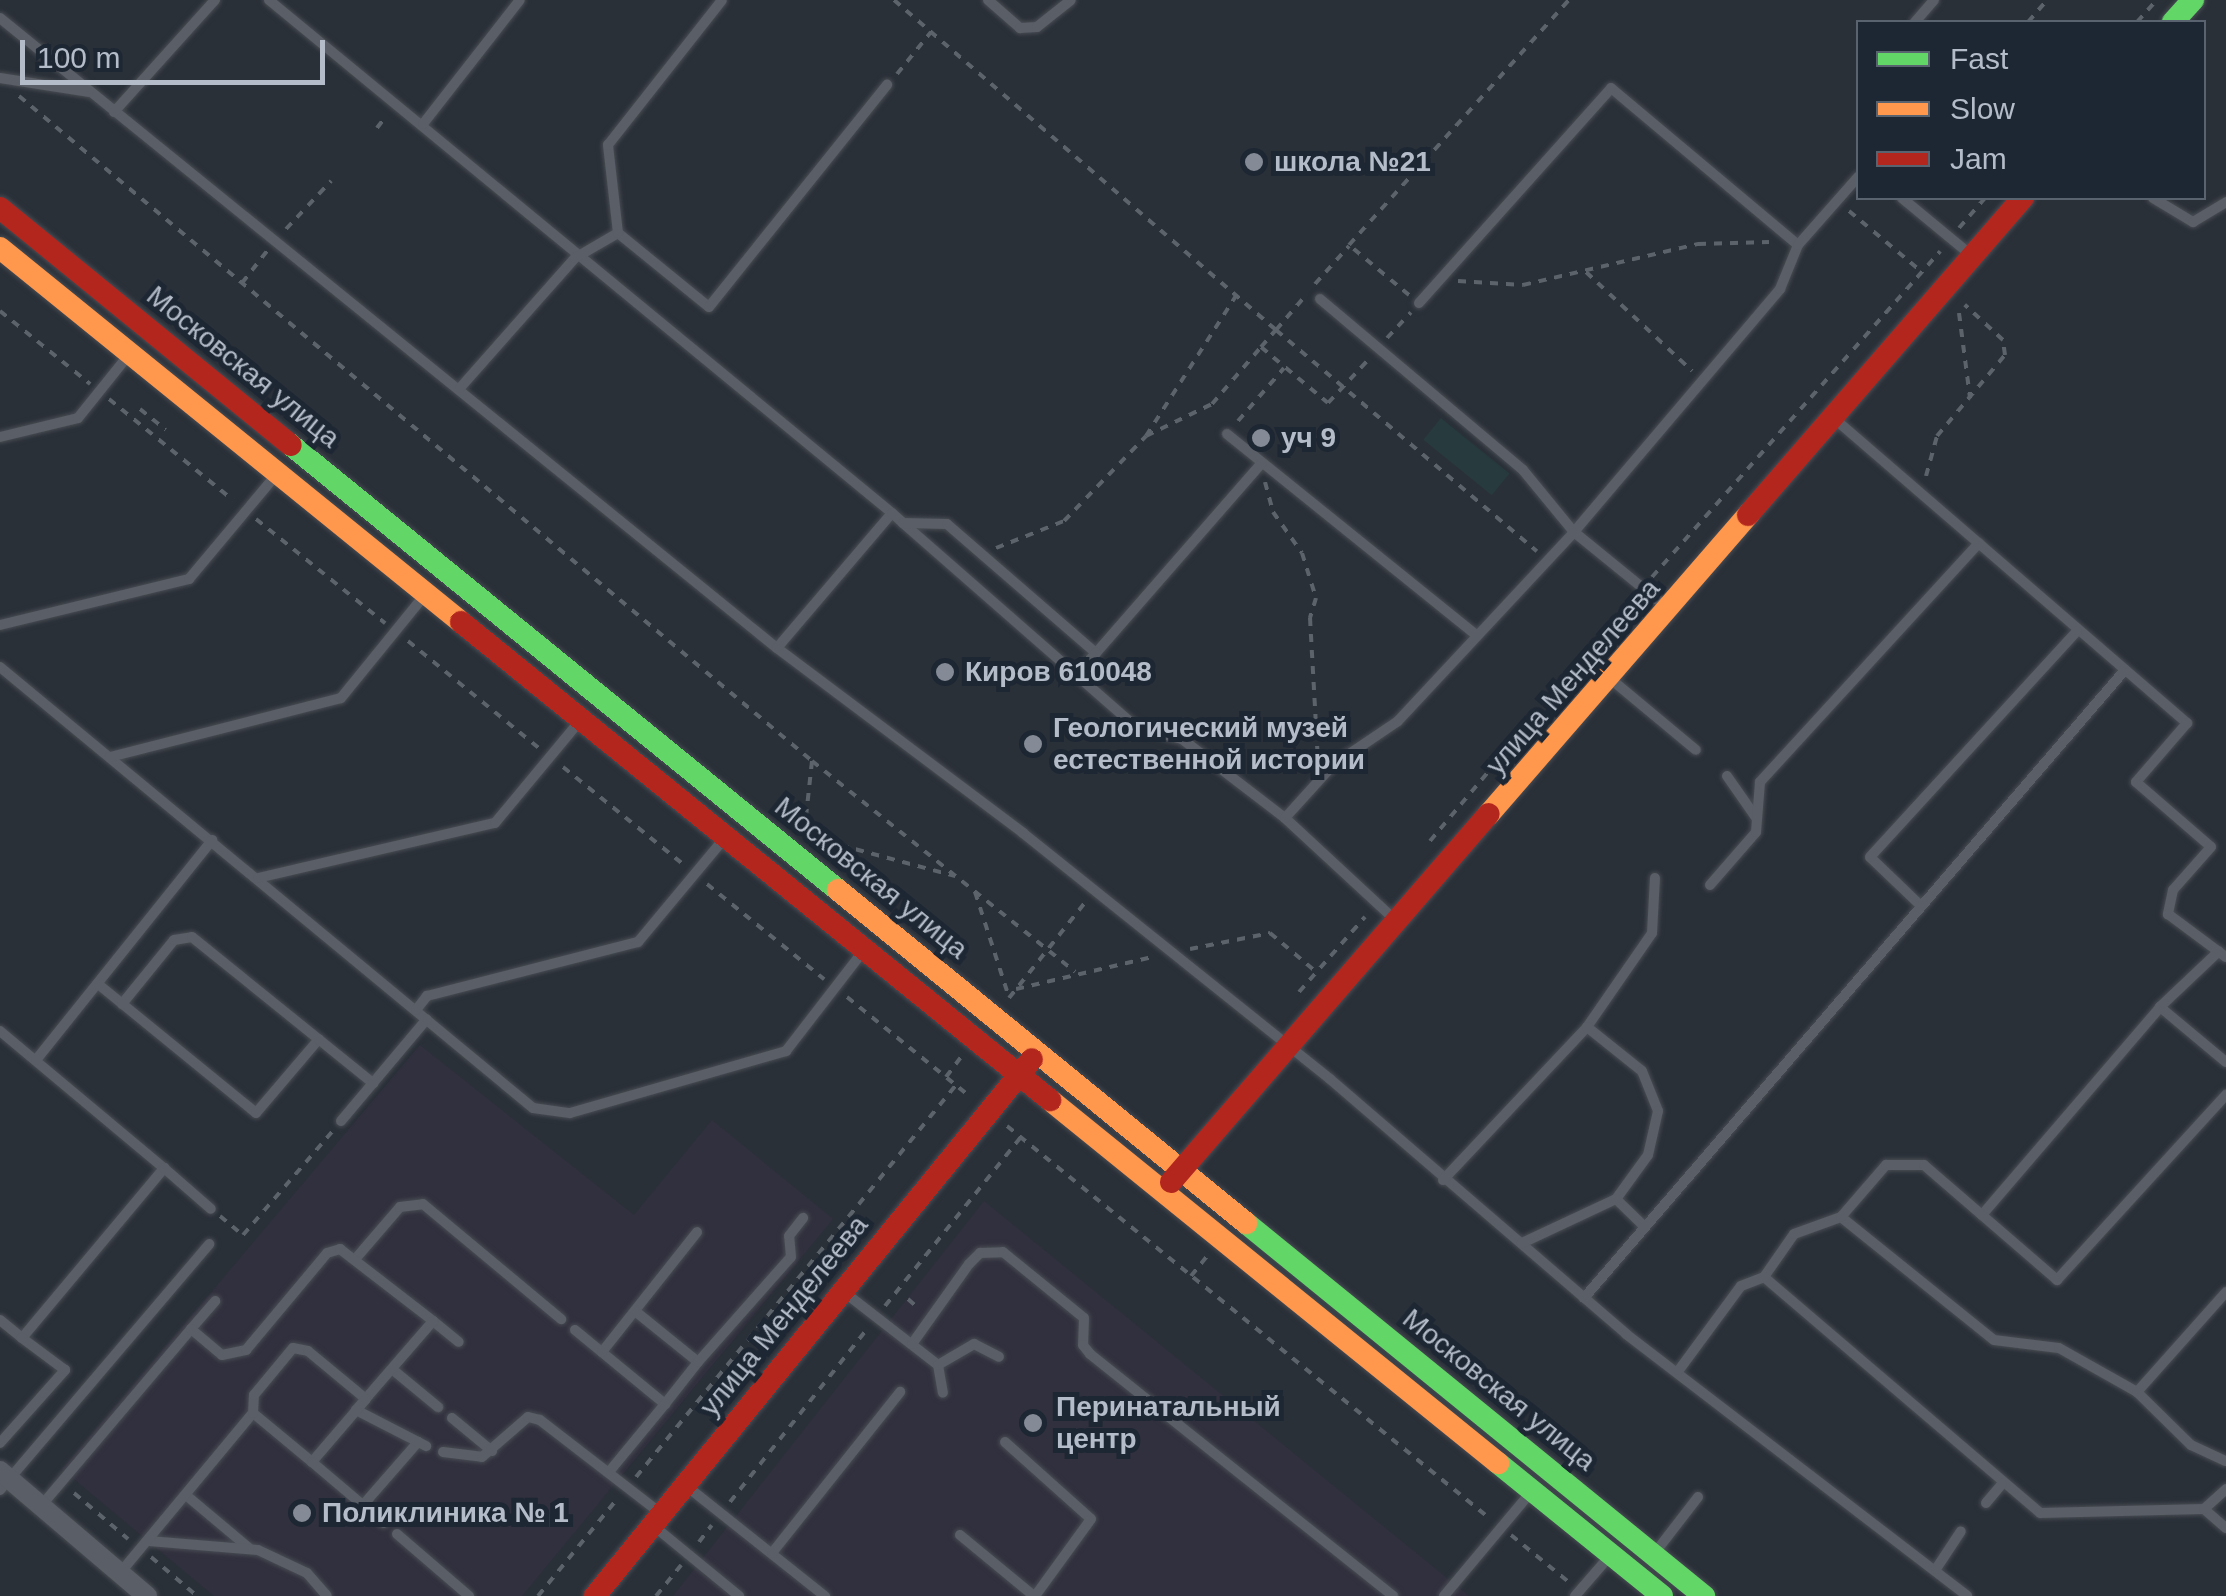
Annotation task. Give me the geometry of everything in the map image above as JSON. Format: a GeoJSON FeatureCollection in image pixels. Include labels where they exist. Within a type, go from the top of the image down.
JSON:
{"type":"FeatureCollection","features":[{"type":"Feature","properties":{"kind":"main road"},"geometry":{"type":"LineString","coordinates":[[2176,20],[2193,0]]}},
{"type":"Feature","properties":{"kind":"main road","name":"улица Менделеева"},"geometry":{"type":"LineString","coordinates":[[1164,1191],[1612,679],[2021,200]]}},
{"type":"Feature","properties":{"kind":"main road","name":"Московская улица"},"geometry":{"type":"LineString","coordinates":[[0,208],[1704,1596]]}},
{"type":"Feature","properties":{"kind":"main road","name":"Московская улица"},"geometry":{"type":"LineString","coordinates":[[4,259],[129,354],[1662,1596]]}},
{"type":"Feature","properties":{"kind":"main road","name":"улица Менделеева"},"geometry":{"type":"LineString","coordinates":[[595,1596],[1037,1052]]}},
{"type":"Feature","properties":{"kind":"street"},"geometry":{"type":"LineString","coordinates":[[3,1480],[41,1506],[147,1596]]}},
{"type":"Feature","properties":{"kind":"lane"},"geometry":{"type":"LineString","coordinates":[[114,112],[215,0]]}},
{"type":"Feature","properties":{"kind":"lane"},"geometry":{"type":"LineString","coordinates":[[269,0],[422,124],[575,258],[734,376],[1136,727],[1182,739],[1286,818],[1398,923]]}},
{"type":"Feature","properties":{"kind":"lane"},"geometry":{"type":"LineString","coordinates":[[422,124],[520,0]]}},
{"type":"Feature","properties":{"kind":"lane"},"geometry":{"type":"LineString","coordinates":[[722,0],[608,146],[618,233],[709,307],[888,85]]}},
{"type":"Feature","properties":{"kind":"lane"},"geometry":{"type":"LineString","coordinates":[[988,0],[1020,28],[1037,26],[1071,0]]}},
{"type":"Feature","properties":{"kind":"lane"},"geometry":{"type":"LineString","coordinates":[[1917,20],[1934,0]]}},
{"type":"Feature","properties":{"kind":"lane"},"geometry":{"type":"LineString","coordinates":[[0,18],[777,648],[1094,890],[1289,1046],[1584,1298],[1968,1596]]}},
{"type":"Feature","properties":{"kind":"lane"},"geometry":{"type":"LineString","coordinates":[[0,78],[90,93]]}},
{"type":"Feature","properties":{"kind":"lane"},"geometry":{"type":"LineString","coordinates":[[1418,303],[1611,88],[1798,245]]}},
{"type":"Feature","properties":{"kind":"lane"},"geometry":{"type":"LineString","coordinates":[[1286,818],[1319,781],[1398,721],[1574,532],[1780,290],[1798,245],[1856,180]]}},
{"type":"Feature","properties":{"kind":"lane"},"geometry":{"type":"LineString","coordinates":[[1904,200],[1972,256]]}},
{"type":"Feature","properties":{"kind":"lane"},"geometry":{"type":"LineString","coordinates":[[2157,200],[2192,222],[2226,202]]}},
{"type":"Feature","properties":{"kind":"lane"},"geometry":{"type":"LineString","coordinates":[[460,388],[575,258],[618,233]]}},
{"type":"Feature","properties":{"kind":"lane"},"geometry":{"type":"LineString","coordinates":[[1320,298],[1523,470],[1574,532],[1669,610]]}},
{"type":"Feature","properties":{"kind":"lane"},"geometry":{"type":"LineString","coordinates":[[0,436],[78,418],[129,354]]}},
{"type":"Feature","properties":{"kind":"lane"},"geometry":{"type":"LineString","coordinates":[[1834,418],[2186,724],[2136,782],[2211,847],[2173,890],[2168,914],[2222,954],[2160,1007],[1982,1215]]}},
{"type":"Feature","properties":{"kind":"lane"},"geometry":{"type":"LineString","coordinates":[[1226,434],[1477,636]]}},
{"type":"Feature","properties":{"kind":"lane"},"geometry":{"type":"LineString","coordinates":[[1076,675],[1262,463]]}},
{"type":"Feature","properties":{"kind":"lane"},"geometry":{"type":"LineString","coordinates":[[0,625],[189,579],[277,474]]}},
{"type":"Feature","properties":{"kind":"lane"},"geometry":{"type":"LineString","coordinates":[[777,648],[892,513]]}},
{"type":"Feature","properties":{"kind":"lane"},"geometry":{"type":"LineString","coordinates":[[903,522],[947,524],[1096,653]]}},
{"type":"Feature","properties":{"kind":"lane"},"geometry":{"type":"LineString","coordinates":[[1710,885],[1756,832],[1760,782],[1980,543]]}},
{"type":"Feature","properties":{"kind":"lane"},"geometry":{"type":"LineString","coordinates":[[110,757],[341,698],[426,594]]}},
{"type":"Feature","properties":{"kind":"lane"},"geometry":{"type":"LineString","coordinates":[[1918,902],[1870,857],[2078,631]]}},
{"type":"Feature","properties":{"kind":"lane"},"geometry":{"type":"LineString","coordinates":[[0,667],[534,1108],[570,1113],[786,1050],[864,950]]}},
{"type":"Feature","properties":{"kind":"lane"},"geometry":{"type":"LineString","coordinates":[[1584,1298],[1918,902],[2125,670]]}},
{"type":"Feature","properties":{"kind":"lane"},"geometry":{"type":"LineString","coordinates":[[1612,679],[1696,750]]}},
{"type":"Feature","properties":{"kind":"lane"},"geometry":{"type":"LineString","coordinates":[[258,878],[494,823],[581,720]]}},
{"type":"Feature","properties":{"kind":"lane"},"geometry":{"type":"LineString","coordinates":[[1727,776],[1757,820]]}},
{"type":"Feature","properties":{"kind":"lane"},"geometry":{"type":"LineString","coordinates":[[416,1010],[428,996],[638,942],[726,837]]}},
{"type":"Feature","properties":{"kind":"lane"},"geometry":{"type":"LineString","coordinates":[[36,1060],[212,840]]}},
{"type":"Feature","properties":{"kind":"lane"},"geometry":{"type":"LineString","coordinates":[[1443,1180],[1588,1027],[1652,933],[1654,878]]}},
{"type":"Feature","properties":{"kind":"lane"},"geometry":{"type":"LineString","coordinates":[[122,1004],[174,940],[192,937],[374,1082]]}},
{"type":"Feature","properties":{"kind":"lane"},"geometry":{"type":"LineString","coordinates":[[98,984],[256,1113],[319,1038]]}},
{"type":"Feature","properties":{"kind":"lane"},"geometry":{"type":"LineString","coordinates":[[2160,1007],[2226,1062]]}},
{"type":"Feature","properties":{"kind":"lane"},"geometry":{"type":"LineString","coordinates":[[341,1121],[427,1020]]}},
{"type":"Feature","properties":{"kind":"lane"},"geometry":{"type":"LineString","coordinates":[[1522,1243],[1616,1199],[1648,1155],[1658,1110],[1642,1071],[1588,1027]]}},
{"type":"Feature","properties":{"kind":"lane"},"geometry":{"type":"LineString","coordinates":[[0,1031],[211,1209]]}},
{"type":"Feature","properties":{"kind":"lane"},"geometry":{"type":"LineString","coordinates":[[1679,1370],[1742,1286],[1764,1276],[1794,1234],[1842,1217],[1886,1165],[1924,1165],[2057,1280],[2226,1095]]}},
{"type":"Feature","properties":{"kind":"lane"},"geometry":{"type":"LineString","coordinates":[[22,1338],[164,1168]]}},
{"type":"Feature","properties":{"kind":"lane"},"geometry":{"type":"LineString","coordinates":[[1616,1199],[1645,1227]]}},
{"type":"Feature","properties":{"kind":"lane"},"geometry":{"type":"LineString","coordinates":[[357,1257],[400,1207],[422,1204],[561,1319]]}},
{"type":"Feature","properties":{"kind":"lane"},"geometry":{"type":"LineString","coordinates":[[1842,1217],[1994,1340],[2059,1348],[2137,1392],[2190,1445],[2226,1461]]}},
{"type":"Feature","properties":{"kind":"lane"},"geometry":{"type":"LineString","coordinates":[[609,1472],[790,1257],[788,1236],[803,1218]]}},
{"type":"Feature","properties":{"kind":"lane"},"geometry":{"type":"LineString","coordinates":[[602,1352],[697,1232]]}},
{"type":"Feature","properties":{"kind":"lane"},"geometry":{"type":"LineString","coordinates":[[3,1480],[209,1244]]}},
{"type":"Feature","properties":{"kind":"lane"},"geometry":{"type":"LineString","coordinates":[[191,1330],[222,1355],[234,1356],[327,1253],[340,1249],[357,1257],[459,1342]]}},
{"type":"Feature","properties":{"kind":"lane"},"geometry":{"type":"LineString","coordinates":[[912,1344],[969,1264],[980,1253],[1003,1252],[1084,1318],[1084,1345],[1090,1354],[1393,1596]]}},
{"type":"Feature","properties":{"kind":"lane"},"geometry":{"type":"LineString","coordinates":[[1764,1276],[2040,1513],[2204,1509],[2226,1490]]}},
{"type":"Feature","properties":{"kind":"lane"},"geometry":{"type":"LineString","coordinates":[[843,1291],[938,1366],[944,1393]]}},
{"type":"Feature","properties":{"kind":"lane"},"geometry":{"type":"LineString","coordinates":[[2137,1392],[2226,1292]]}},
{"type":"Feature","properties":{"kind":"lane"},"geometry":{"type":"LineString","coordinates":[[41,1506],[215,1300]]}},
{"type":"Feature","properties":{"kind":"lane"},"geometry":{"type":"LineString","coordinates":[[636,1311],[698,1362]]}},
{"type":"Feature","properties":{"kind":"lane"},"geometry":{"type":"LineString","coordinates":[[0,1320],[65,1370],[0,1443]]}},
{"type":"Feature","properties":{"kind":"lane"},"geometry":{"type":"LineString","coordinates":[[312,1462],[434,1320]]}},
{"type":"Feature","properties":{"kind":"lane"},"geometry":{"type":"LineString","coordinates":[[574,1330],[665,1404]]}},
{"type":"Feature","properties":{"kind":"lane"},"geometry":{"type":"LineString","coordinates":[[938,1366],[974,1344],[998,1358]]}},
{"type":"Feature","properties":{"kind":"lane"},"geometry":{"type":"LineString","coordinates":[[120,1574],[253,1413],[254,1395],[293,1348],[302,1347],[366,1398]]}},
{"type":"Feature","properties":{"kind":"lane"},"geometry":{"type":"LineString","coordinates":[[392,1369],[438,1408]]}},
{"type":"Feature","properties":{"kind":"lane"},"geometry":{"type":"LineString","coordinates":[[772,1554],[900,1392]]}},
{"type":"Feature","properties":{"kind":"lane"},"geometry":{"type":"LineString","coordinates":[[356,1410],[422,1444],[363,1505]]}},
{"type":"Feature","properties":{"kind":"lane"},"geometry":{"type":"LineString","coordinates":[[253,1413],[384,1523]]}},
{"type":"Feature","properties":{"kind":"lane"},"geometry":{"type":"LineString","coordinates":[[443,1452],[470,1459],[492,1451],[528,1417],[628,1487],[688,1555],[739,1596]]}},
{"type":"Feature","properties":{"kind":"lane"},"geometry":{"type":"LineString","coordinates":[[452,1418],[492,1451]]}},
{"type":"Feature","properties":{"kind":"lane"},"geometry":{"type":"LineString","coordinates":[[960,1536],[1034,1596],[1091,1518],[1004,1442]]}},
{"type":"Feature","properties":{"kind":"lane"},"geometry":{"type":"LineString","coordinates":[[1986,1503],[2002,1484]]}},
{"type":"Feature","properties":{"kind":"lane"},"geometry":{"type":"LineString","coordinates":[[686,1485],[825,1596]]}},
{"type":"Feature","properties":{"kind":"lane"},"geometry":{"type":"LineString","coordinates":[[1444,1596],[1532,1490]]}},
{"type":"Feature","properties":{"kind":"lane"},"geometry":{"type":"LineString","coordinates":[[187,1496],[250,1549],[307,1573],[327,1596]]}},
{"type":"Feature","properties":{"kind":"lane"},"geometry":{"type":"LineString","coordinates":[[1653,1554],[1698,1497]]}},
{"type":"Feature","properties":{"kind":"lane"},"geometry":{"type":"LineString","coordinates":[[2204,1509],[2226,1528]]}},
{"type":"Feature","properties":{"kind":"lane"},"geometry":{"type":"LineString","coordinates":[[1936,1569],[1960,1530]]}},
{"type":"Feature","properties":{"kind":"lane"},"geometry":{"type":"LineString","coordinates":[[396,1534],[468,1596]]}},
{"type":"Feature","properties":{"kind":"lane"},"geometry":{"type":"LineString","coordinates":[[145,1546],[250,1549]]}},
{"type":"Feature","properties":{"kind":"lane"},"geometry":{"type":"LineString","coordinates":[[1577,1593],[1611,1554]]}},
{"type":"Feature","properties":{"kind":"path"},"geometry":{"type":"LineString","coordinates":[[894,0],[1237,294],[1342,391],[1548,560]]}},
{"type":"Feature","properties":{"kind":"path"},"geometry":{"type":"LineString","coordinates":[[1146,436],[1212,404],[1568,0]]}},
{"type":"Feature","properties":{"kind":"path"},"geometry":{"type":"LineString","coordinates":[[2030,20],[2048,0]]}},
{"type":"Feature","properties":{"kind":"path"},"geometry":{"type":"LineString","coordinates":[[2139,20],[2156,0]]}},
{"type":"Feature","properties":{"kind":"path"},"geometry":{"type":"LineString","coordinates":[[888,85],[931,32]]}},
{"type":"Feature","properties":{"kind":"path"},"geometry":{"type":"LineString","coordinates":[[15,93],[812,761],[1074,972]]}},
{"type":"Feature","properties":{"kind":"path"},"geometry":{"type":"LineString","coordinates":[[1426,846],[1642,589],[1983,200]]}},
{"type":"Feature","properties":{"kind":"path"},"geometry":{"type":"LineString","coordinates":[[1837,201],[1922,271]]}},
{"type":"Feature","properties":{"kind":"path"},"geometry":{"type":"LineString","coordinates":[[1440,280],[1523,284],[1698,244],[1798,245]]}},
{"type":"Feature","properties":{"kind":"path"},"geometry":{"type":"LineString","coordinates":[[1261,347],[1322,401],[1334,400],[1342,391],[1418,303],[1349,246]]}},
{"type":"Feature","properties":{"kind":"path"},"geometry":{"type":"LineString","coordinates":[[1586,272],[1703,381]]}},
{"type":"Feature","properties":{"kind":"path"},"geometry":{"type":"LineString","coordinates":[[982,554],[1064,521],[1146,436],[1237,294]]}},
{"type":"Feature","properties":{"kind":"path"},"geometry":{"type":"LineString","coordinates":[[1924,496],[1937,436],[2007,348],[1966,305]]}},
{"type":"Feature","properties":{"kind":"path"},"geometry":{"type":"LineString","coordinates":[[0,311],[968,1095]]}},
{"type":"Feature","properties":{"kind":"path"},"geometry":{"type":"LineString","coordinates":[[1959,313],[1970,398]]}},
{"type":"Feature","properties":{"kind":"path"},"geometry":{"type":"LineString","coordinates":[[1226,434],[1284,368]]}},
{"type":"Feature","properties":{"kind":"path"},"geometry":{"type":"LineString","coordinates":[[140,409],[166,430]]}},
{"type":"Feature","properties":{"kind":"path"},"geometry":{"type":"LineString","coordinates":[[1262,463],[1273,512],[1302,554],[1316,598],[1310,618],[1319,781]]}},
{"type":"Feature","properties":{"kind":"path"},"geometry":{"type":"LineString","coordinates":[[812,761],[806,825],[824,841],[960,878]]}},
{"type":"Feature","properties":{"kind":"path"},"geometry":{"type":"LineString","coordinates":[[975,890],[1009,997]]}},
{"type":"Feature","properties":{"kind":"path"},"geometry":{"type":"LineString","coordinates":[[1002,1006],[1094,890]]}},
{"type":"Feature","properties":{"kind":"path"},"geometry":{"type":"LineString","coordinates":[[1295,999],[1376,904]]}},
{"type":"Feature","properties":{"kind":"path"},"geometry":{"type":"LineString","coordinates":[[1016,989],[1074,972],[1270,932],[1316,971]]}},
{"type":"Feature","properties":{"kind":"path"},"geometry":{"type":"LineString","coordinates":[[946,1077],[964,1053]]}},
{"type":"Feature","properties":{"kind":"path"},"geometry":{"type":"LineString","coordinates":[[538,1596],[956,1085]]}},
{"type":"Feature","properties":{"kind":"path"},"geometry":{"type":"LineString","coordinates":[[211,1209],[243,1235],[341,1121]]}},
{"type":"Feature","properties":{"kind":"path"},"geometry":{"type":"LineString","coordinates":[[1006,1126],[1577,1593]]}},
{"type":"Feature","properties":{"kind":"path"},"geometry":{"type":"LineString","coordinates":[[656,1596],[1021,1137]]}},
{"type":"Feature","properties":{"kind":"path"},"geometry":{"type":"LineString","coordinates":[[1191,1276],[1210,1251]]}},
{"type":"Feature","properties":{"kind":"path"},"geometry":{"type":"LineString","coordinates":[[61,1482],[145,1546],[197,1596]]}},
{"type":"Feature","properties":{"kind":"shaded area"},"geometry":{"type":"Polygon","coordinates":[[[420,1045],[634,1215],[712,1120],[833,1219],[522,1596],[214,1596],[62,1469],[420,1045]]]}},
{"type":"Feature","properties":{"kind":"shaded area","name":"Перинатальный центр"},"geometry":{"type":"Polygon","coordinates":[[[984,1201],[1469,1596],[673,1596],[984,1201]]]}},
{"type":"Feature","properties":{"kind":"green space"},"geometry":{"type":"Polygon","coordinates":[[[1441,418],[1509,473],[1492,495],[1423,440],[1441,418]]]}},
{"type":"Feature","properties":{"kind":"traffic: fast"},"geometry":{"type":"LineString","coordinates":[[2175,20],[2193,0]]}},
{"type":"Feature","properties":{"kind":"traffic: fast"},"geometry":{"type":"LineString","coordinates":[[291,445],[838,890]]}},
{"type":"Feature","properties":{"kind":"traffic: fast"},"geometry":{"type":"LineString","coordinates":[[1246,1223],[1704,1596]]}},
{"type":"Feature","properties":{"kind":"traffic: fast"},"geometry":{"type":"LineString","coordinates":[[1498,1463],[1662,1596]]}},
{"type":"Feature","properties":{"kind":"traffic: slow"},"geometry":{"type":"LineString","coordinates":[[0,248],[461,622]]}},
{"type":"Feature","properties":{"kind":"traffic: slow"},"geometry":{"type":"LineString","coordinates":[[1489,814],[1748,515]]}},
{"type":"Feature","properties":{"kind":"traffic: slow"},"geometry":{"type":"LineString","coordinates":[[838,890],[1246,1223]]}},
{"type":"Feature","properties":{"kind":"traffic: slow"},"geometry":{"type":"LineString","coordinates":[[1050,1100],[1498,1463]]}},
{"type":"Feature","properties":{"kind":"traffic: jam"},"geometry":{"type":"LineString","coordinates":[[1748,515],[2021,200]]}},
{"type":"Feature","properties":{"kind":"traffic: jam"},"geometry":{"type":"LineString","coordinates":[[0,208],[291,445]]}},
{"type":"Feature","properties":{"kind":"traffic: jam"},"geometry":{"type":"LineString","coordinates":[[461,622],[1050,1100]]}},
{"type":"Feature","properties":{"kind":"traffic: jam"},"geometry":{"type":"LineString","coordinates":[[1171,1182],[1489,814]]}},
{"type":"Feature","properties":{"kind":"traffic: jam"},"geometry":{"type":"LineString","coordinates":[[595,1596],[1032,1059]]}},
{"type":"Feature","properties":{"kind":"place","name":"школа №21"},"geometry":{"type":"Point","coordinates":[1254,162]}},
{"type":"Feature","properties":{"kind":"place","name":"уч 9"},"geometry":{"type":"Point","coordinates":[1261,438]}},
{"type":"Feature","properties":{"kind":"place","name":"Киров 610048"},"geometry":{"type":"Point","coordinates":[945,672]}},
{"type":"Feature","properties":{"kind":"place","name":"Геологический музей естественной истории"},"geometry":{"type":"Point","coordinates":[1033,744]}},
{"type":"Feature","properties":{"kind":"place","name":"Перинатальный центр"},"geometry":{"type":"Point","coordinates":[1033,1423]}},
{"type":"Feature","properties":{"kind":"place","name":"Поликлиника № 1"},"geometry":{"type":"Point","coordinates":[302,1513]}}]}
